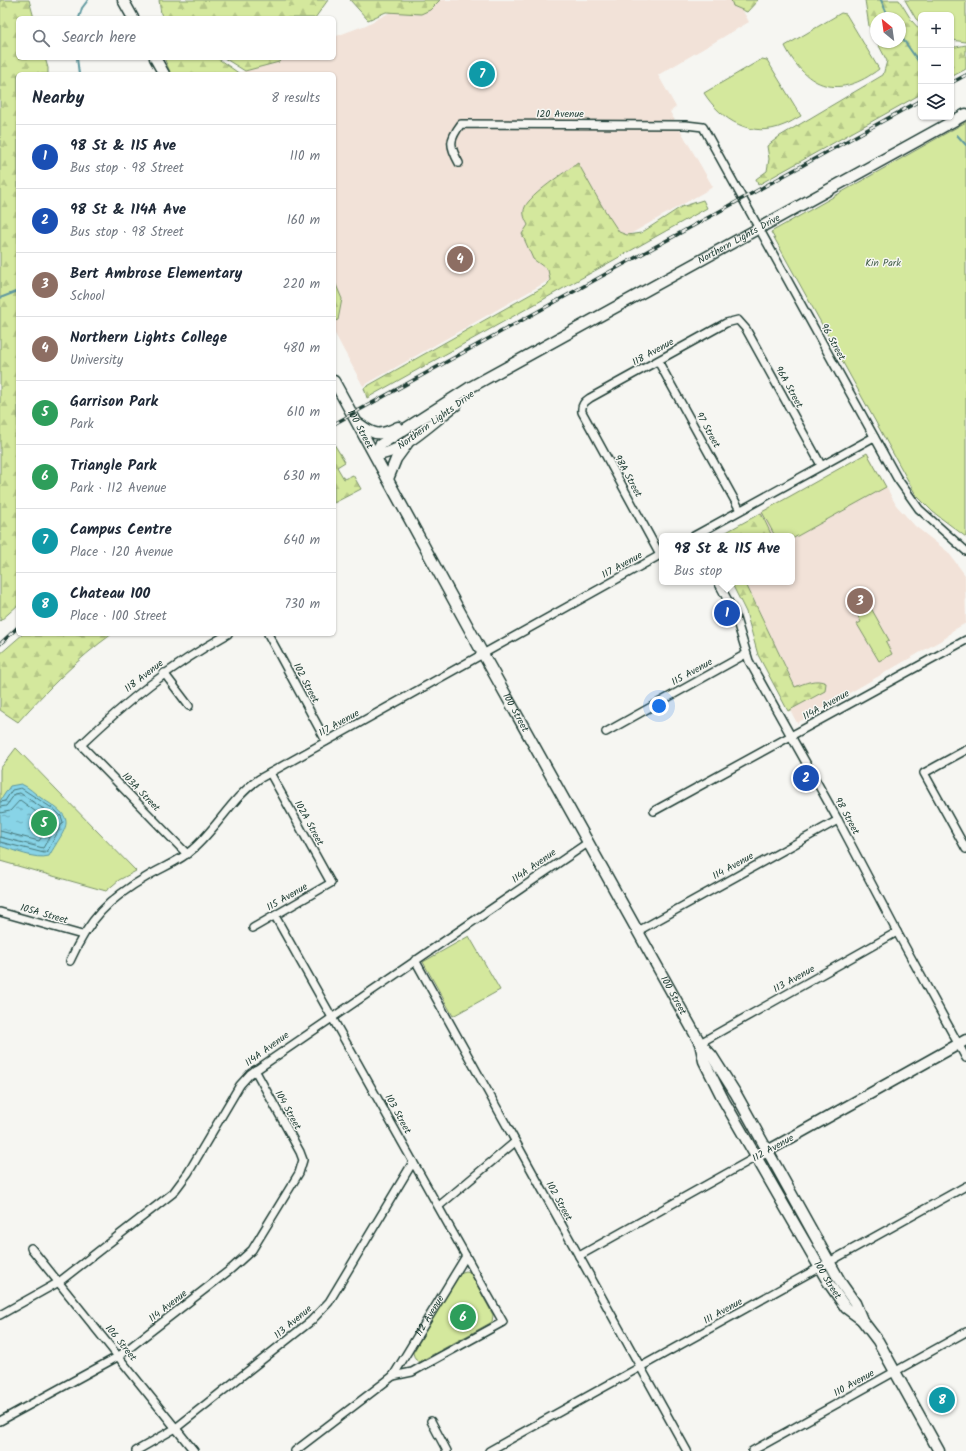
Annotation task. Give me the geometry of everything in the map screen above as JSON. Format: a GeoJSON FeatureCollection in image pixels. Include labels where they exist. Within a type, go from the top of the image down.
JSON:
{"type":"FeatureCollection","features":[{"type":"Feature","properties":{"kind":"main road"},"geometry":{"type":"LineString","coordinates":[[123,0],[132,16]]}},
{"type":"Feature","properties":{"kind":"main road"},"geometry":{"type":"LineString","coordinates":[[156,60],[163,72]]}},
{"type":"Feature","properties":{"kind":"main road","name":"Northern Lights Drive"},"geometry":{"type":"LineString","coordinates":[[374,455],[380,445],[469,388],[512,366],[966,114]]}},
{"type":"Feature","properties":{"kind":"main road","name":"Northern Lights Drive"},"geometry":{"type":"LineString","coordinates":[[374,455],[386,455],[408,441],[450,409],[512,366]]}},
{"type":"Feature","properties":{"kind":"main road","name":"100 Street"},"geometry":{"type":"LineString","coordinates":[[336,385],[483,654],[700,1043],[712,1056],[736,1094],[830,1262],[855,1303],[862,1320],[878,1341],[940,1451]]}},
{"type":"Feature","properties":{"kind":"main road"},"geometry":{"type":"LineString","coordinates":[[357,423],[369,432],[379,434],[386,433],[442,406]]}},
{"type":"Feature","properties":{"kind":"main road"},"geometry":{"type":"LineString","coordinates":[[388,479],[396,459],[408,441]]}},
{"type":"Feature","properties":{"kind":"main road","name":"112 Avenue"},"geometry":{"type":"LineString","coordinates":[[756,1157],[962,1042]]}},
{"type":"Feature","properties":{"kind":"main road","name":"100 Street"},"geometry":{"type":"LineString","coordinates":[[700,1043],[704,1061],[756,1157],[820,1268],[846,1308],[862,1320]]}},
{"type":"Feature","properties":{"kind":"street","name":"120 Avenue"},"geometry":{"type":"LineString","coordinates":[[459,163],[451,147],[452,136],[462,124],[686,124],[703,127]]}},
{"type":"Feature","properties":{"kind":"street","name":"96 Street"},"geometry":{"type":"LineString","coordinates":[[703,127],[874,437],[912,501],[930,520],[966,551]]}},
{"type":"Feature","properties":{"kind":"street","name":"118 Avenue"},"geometry":{"type":"LineString","coordinates":[[581,407],[584,402],[590,398],[726,323],[738,320]]}},
{"type":"Feature","properties":{"kind":"street","name":"96A Street"},"geometry":{"type":"LineString","coordinates":[[738,320],[746,329],[821,465]]}},
{"type":"Feature","properties":{"kind":"street","name":"97 Street"},"geometry":{"type":"LineString","coordinates":[[658,361],[740,510]]}},
{"type":"Feature","properties":{"kind":"street","name":"98A Street"},"geometry":{"type":"LineString","coordinates":[[581,407],[585,418],[659,550]]}},
{"type":"Feature","properties":{"kind":"street"},"geometry":{"type":"LineString","coordinates":[[699,533],[874,437]]}},
{"type":"Feature","properties":{"kind":"street","name":"117 Avenue"},"geometry":{"type":"LineString","coordinates":[[70,961],[82,935],[99,913],[123,892],[187,854],[200,842],[243,792],[270,773],[659,555]]}},
{"type":"Feature","properties":{"kind":"street","name":"98 Street"},"geometry":{"type":"LineString","coordinates":[[720,585],[734,612],[746,654],[838,820],[897,932],[962,1042],[966,1058]]}},
{"type":"Feature","properties":{"kind":"street","name":"118 Avenue"},"geometry":{"type":"LineString","coordinates":[[81,745],[130,700],[164,673],[225,636]]}},
{"type":"Feature","properties":{"kind":"street","name":"102 Street"},"geometry":{"type":"LineString","coordinates":[[269,636],[326,741]]}},
{"type":"Feature","properties":{"kind":"street","name":"114A Avenue"},"geometry":{"type":"LineString","coordinates":[[654,811],[791,736],[965,644]]}},
{"type":"Feature","properties":{"kind":"street","name":"115 Avenue"},"geometry":{"type":"LineString","coordinates":[[606,732],[746,654]]}},
{"type":"Feature","properties":{"kind":"street"},"geometry":{"type":"LineString","coordinates":[[164,673],[189,706]]}},
{"type":"Feature","properties":{"kind":"street","name":"103A Street"},"geometry":{"type":"LineString","coordinates":[[81,745],[187,854]]}},
{"type":"Feature","properties":{"kind":"street"},"geometry":{"type":"LineString","coordinates":[[966,750],[924,773],[966,848]]}},
{"type":"Feature","properties":{"kind":"street","name":"102A Street"},"geometry":{"type":"LineString","coordinates":[[270,773],[331,883]]}},
{"type":"Feature","properties":{"kind":"street","name":"114 Avenue"},"geometry":{"type":"LineString","coordinates":[[638,931],[838,820]]}},
{"type":"Feature","properties":{"kind":"street","name":"114A Avenue"},"geometry":{"type":"LineString","coordinates":[[0,1315],[59,1282],[161,1203],[178,1187],[240,1085],[255,1070],[589,842]]}},
{"type":"Feature","properties":{"kind":"street","name":"115 Avenue"},"geometry":{"type":"LineString","coordinates":[[253,928],[331,883]]}},
{"type":"Feature","properties":{"kind":"street","name":"105A Street"},"geometry":{"type":"LineString","coordinates":[[0,912],[82,935]]}},
{"type":"Feature","properties":{"kind":"street","name":"103 Street"},"geometry":{"type":"LineString","coordinates":[[275,916],[503,1322]]}},
{"type":"Feature","properties":{"kind":"street","name":"113 Avenue"},"geometry":{"type":"LineString","coordinates":[[700,1043],[897,932]]}},
{"type":"Feature","properties":{"kind":"street","name":"102 Street"},"geometry":{"type":"LineString","coordinates":[[415,960],[687,1451]]}},
{"type":"Feature","properties":{"kind":"street","name":"104 Street"},"geometry":{"type":"LineString","coordinates":[[255,1070],[297,1146],[303,1160]]}},
{"type":"Feature","properties":{"kind":"street"},"geometry":{"type":"LineString","coordinates":[[439,1206],[515,1142]]}},
{"type":"Feature","properties":{"kind":"street","name":"112 Avenue"},"geometry":{"type":"LineString","coordinates":[[579,1256],[756,1157]]}},
{"type":"Feature","properties":{"kind":"street","name":"114 Avenue"},"geometry":{"type":"LineString","coordinates":[[0,1421],[119,1356],[231,1269],[252,1250],[299,1173],[303,1160]]}},
{"type":"Feature","properties":{"kind":"street","name":"113 Avenue"},"geometry":{"type":"LineString","coordinates":[[136,1451],[176,1428],[298,1332],[320,1312],[329,1302],[413,1162]]}},
{"type":"Feature","properties":{"kind":"street","name":"111 Avenue"},"geometry":{"type":"LineString","coordinates":[[489,1451],[966,1186]]}},
{"type":"Feature","properties":{"kind":"street","name":"106 Street"},"geometry":{"type":"LineString","coordinates":[[31,1248],[194,1451]]}},
{"type":"Feature","properties":{"kind":"street","name":"112 Avenue"},"geometry":{"type":"LineString","coordinates":[[295,1451],[393,1376],[466,1256]]}},
{"type":"Feature","properties":{"kind":"street","name":"112 Avenue"},"geometry":{"type":"LineString","coordinates":[[393,1376],[412,1372],[503,1322]]}},
{"type":"Feature","properties":{"kind":"street","name":"110 Avenue"},"geometry":{"type":"LineString","coordinates":[[752,1451],[966,1332]]}},
{"type":"Feature","properties":{"kind":"street"},"geometry":{"type":"LineString","coordinates":[[431,1421],[447,1451]]}},
{"type":"Feature","properties":{"kind":"shaded area"},"geometry":{"type":"Polygon","coordinates":[[[413,0],[737,0],[749,22],[658,75],[676,107],[670,112],[713,187],[363,386],[336,336],[336,72],[242,72],[274,60],[336,60],[336,36],[366,25],[413,0]]]}},
{"type":"Feature","properties":{"kind":"shaded area"},"geometry":{"type":"Polygon","coordinates":[[[868,453],[896,505],[915,526],[948,552],[965,575],[966,623],[952,631],[947,637],[797,723],[790,710],[803,703],[746,585],[795,585],[795,533],[770,533],[760,512],[868,453]]]}},
{"type":"Feature","properties":{"kind":"green space"},"geometry":{"type":"Polygon","coordinates":[[[0,0],[29,0],[33,16],[16,16],[16,60],[46,60],[48,72],[16,72],[16,607],[0,621],[0,0]]]}},
{"type":"Feature","properties":{"kind":"green space"},"geometry":{"type":"Polygon","coordinates":[[[159,0],[328,0],[316,16],[162,16],[159,0]]]}},
{"type":"Feature","properties":{"kind":"green space"},"geometry":{"type":"Polygon","coordinates":[[[350,0],[440,0],[430,10],[421,14],[386,12],[368,20],[350,0]]]}},
{"type":"Feature","properties":{"kind":"green space"},"geometry":{"type":"Polygon","coordinates":[[[731,0],[758,0],[747,12],[733,6],[731,0]]]}},
{"type":"Feature","properties":{"kind":"green space"},"geometry":{"type":"Polygon","coordinates":[[[865,0],[899,0],[918,28],[918,96],[758,185],[756,179],[767,171],[769,159],[767,146],[780,136],[883,75],[887,61],[880,48],[906,48],[906,12],[870,12],[870,28],[865,0]]]}},
{"type":"Feature","properties":{"kind":"green space"},"geometry":{"type":"Polygon","coordinates":[[[905,0],[966,0],[966,42],[954,40],[954,12],[918,12],[918,21],[905,0]]]}},
{"type":"Feature","properties":{"kind":"green space"},"geometry":{"type":"Polygon","coordinates":[[[841,13],[846,14],[879,69],[865,78],[851,84],[838,87],[814,81],[803,72],[785,46],[841,13]]]}},
{"type":"Feature","properties":{"kind":"green space"},"geometry":{"type":"Polygon","coordinates":[[[966,45],[966,69],[954,75],[954,47],[966,45]]]}},
{"type":"Feature","properties":{"kind":"green space"},"geometry":{"type":"Polygon","coordinates":[[[762,59],[767,60],[801,116],[784,125],[772,129],[760,130],[749,128],[728,119],[711,103],[704,93],[762,59]]]}},
{"type":"Feature","properties":{"kind":"green space"},"geometry":{"type":"Polygon","coordinates":[[[165,60],[220,60],[237,72],[170,72],[165,60]]]}},
{"type":"Feature","properties":{"kind":"green space"},"geometry":{"type":"Polygon","coordinates":[[[227,60],[280,60],[279,62],[245,71],[227,60]]]}},
{"type":"Feature","properties":{"kind":"green space","name":"Kin Park"},"geometry":{"type":"Polygon","coordinates":[[[966,122],[966,537],[933,512],[916,495],[771,232],[966,122]]]}},
{"type":"Feature","properties":{"kind":"green space"},"geometry":{"type":"Polygon","coordinates":[[[578,163],[602,206],[619,232],[627,235],[641,233],[681,207],[703,200],[707,208],[367,398],[364,388],[547,285],[550,280],[548,270],[533,259],[522,234],[528,225],[524,216],[524,210],[528,202],[534,196],[557,177],[578,163]]]}},
{"type":"Feature","properties":{"kind":"green space"},"geometry":{"type":"Polygon","coordinates":[[[336,285],[342,299],[338,320],[336,320],[336,285]]]}},
{"type":"Feature","properties":{"kind":"green space"},"geometry":{"type":"Polygon","coordinates":[[[336,447],[345,462],[337,467],[344,479],[353,475],[361,489],[336,502],[336,447]]]}},
{"type":"Feature","properties":{"kind":"green space"},"geometry":{"type":"Polygon","coordinates":[[[867,453],[886,487],[795,537],[795,533],[773,533],[762,512],[867,453]]]}},
{"type":"Feature","properties":{"kind":"green space"},"geometry":{"type":"Polygon","coordinates":[[[761,513],[771,533],[724,533],[761,513]]]}},
{"type":"Feature","properties":{"kind":"green space"},"geometry":{"type":"Polygon","coordinates":[[[732,585],[746,585],[795,687],[818,681],[826,683],[825,691],[788,711],[758,655],[746,612],[732,585]]]}},
{"type":"Feature","properties":{"kind":"green space"},"geometry":{"type":"Polygon","coordinates":[[[867,601],[889,640],[886,642],[892,654],[879,661],[857,624],[861,622],[854,609],[867,601]]]}},
{"type":"Feature","properties":{"kind":"green space"},"geometry":{"type":"Polygon","coordinates":[[[21,636],[109,636],[63,675],[18,722],[0,710],[0,654],[21,636]]]}},
{"type":"Feature","properties":{"kind":"green space"},"geometry":{"type":"Polygon","coordinates":[[[16,748],[136,871],[119,880],[106,891],[0,861],[0,769],[16,748]]]}},
{"type":"Feature","properties":{"kind":"green space"},"geometry":{"type":"Polygon","coordinates":[[[469,936],[500,990],[453,1016],[423,962],[469,936]]]}},
{"type":"Feature","properties":{"kind":"green space"},"geometry":{"type":"Polygon","coordinates":[[[466,1271],[470,1272],[493,1315],[492,1322],[419,1362],[415,1359],[413,1353],[459,1273],[466,1271]]]}},
{"type":"Feature","properties":{"kind":"water"},"geometry":{"type":"Polygon","coordinates":[[[21,784],[53,805],[65,817],[65,829],[49,856],[31,856],[0,846],[0,801],[10,786],[21,784]]]}},
{"type":"Feature","properties":{"kind":"waterway"},"geometry":{"type":"LineString","coordinates":[[80,16],[82,8],[88,0]]}},
{"type":"Feature","properties":{"kind":"waterway"},"geometry":{"type":"LineString","coordinates":[[881,0],[886,12]]}},
{"type":"Feature","properties":{"kind":"waterway"},"geometry":{"type":"LineString","coordinates":[[906,44],[918,61]]}},
{"type":"Feature","properties":{"kind":"waterway"},"geometry":{"type":"LineString","coordinates":[[77,60],[79,72]]}},
{"type":"Feature","properties":{"kind":"waterway"},"geometry":{"type":"LineString","coordinates":[[957,135],[966,145]]}},
{"type":"Feature","properties":{"kind":"waterway"},"geometry":{"type":"LineString","coordinates":[[0,298],[16,292]]}},
{"type":"Feature","properties":{"kind":"railway"},"geometry":{"type":"LineString","coordinates":[[954,81],[966,75]]}},
{"type":"Feature","properties":{"kind":"railway"},"geometry":{"type":"LineString","coordinates":[[336,423],[918,102]]}},
{"type":"Feature","properties":{"kind":"railway"},"geometry":{"type":"LineString","coordinates":[[0,644],[16,629]]}},
{"type":"Feature","properties":{"kind":"place","name":"Campus Centre"},"geometry":{"type":"Point","coordinates":[482,74]}},
{"type":"Feature","properties":{"kind":"place","name":"Northern Lights College"},"geometry":{"type":"Point","coordinates":[460,259]}},
{"type":"Feature","properties":{"kind":"place","name":"Bert Ambrose Elementary"},"geometry":{"type":"Point","coordinates":[860,601]}},
{"type":"Feature","properties":{"kind":"place","name":"98 St & 115 Ave"},"geometry":{"type":"Point","coordinates":[727,613]}},
{"type":"Feature","properties":{"kind":"place","name":"98 St & 114A Ave"},"geometry":{"type":"Point","coordinates":[806,778]}},
{"type":"Feature","properties":{"kind":"place","name":"Garrison Park"},"geometry":{"type":"Point","coordinates":[44,823]}},
{"type":"Feature","properties":{"kind":"place","name":"Triangle Park"},"geometry":{"type":"Point","coordinates":[463,1317]}},
{"type":"Feature","properties":{"kind":"place","name":"Chateau 100"},"geometry":{"type":"Point","coordinates":[942,1400]}}]}
